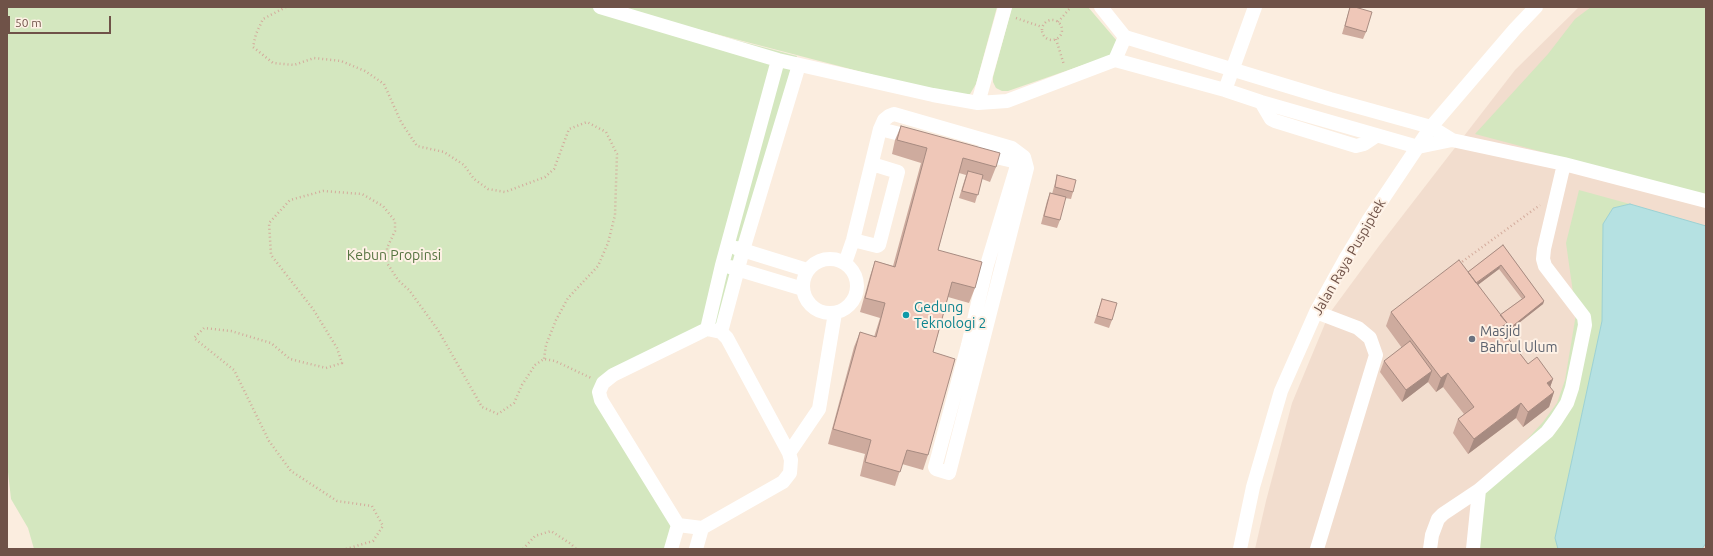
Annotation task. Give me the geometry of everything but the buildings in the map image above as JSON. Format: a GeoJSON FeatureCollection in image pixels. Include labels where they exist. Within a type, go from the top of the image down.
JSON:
{"type":"FeatureCollection","features":[{"type":"Feature","properties":{"kind":"street"},"geometry":{"type":"LineString","coordinates":[[600,7],[778,60],[933,95],[978,103],[1006,102],[1115,60],[1225,90],[1261,102],[1271,119],[1275,121],[1356,146],[1364,144],[1376,136],[1418,148],[1452,140]]}},
{"type":"Feature","properties":{"kind":"street"},"geometry":{"type":"LineString","coordinates":[[1101,7],[1125,37],[1431,127],[1452,140],[1564,164],[1706,201]]}},
{"type":"Feature","properties":{"kind":"street"},"geometry":{"type":"LineString","coordinates":[[1225,90],[1255,7]]}},
{"type":"Feature","properties":{"kind":"street","name":"Jalan Raya Puspiptek"},"geometry":{"type":"LineString","coordinates":[[1240,549],[1253,487],[1281,391],[1316,312],[1368,221],[1431,127],[1515,29],[1536,7]]}},
{"type":"Feature","properties":{"kind":"street"},"geometry":{"type":"LineString","coordinates":[[978,103],[1004,11]]}},
{"type":"Feature","properties":{"kind":"street"},"geometry":{"type":"LineString","coordinates":[[1115,60],[1125,37]]}},
{"type":"Feature","properties":{"kind":"street"},"geometry":{"type":"LineString","coordinates":[[707,329],[722,265],[778,60]]}},
{"type":"Feature","properties":{"kind":"street"},"geometry":{"type":"LineString","coordinates":[[721,332],[738,269],[799,65]]}},
{"type":"Feature","properties":{"kind":"street"},"geometry":{"type":"LineString","coordinates":[[845,263],[853,240],[880,129],[884,120],[894,114],[1010,154],[1015,162],[1016,168],[987,265],[936,469],[950,472],[1027,168],[1024,157],[1010,154],[963,149]]}},
{"type":"Feature","properties":{"kind":"street"},"geometry":{"type":"LineString","coordinates":[[880,129],[925,140]]}},
{"type":"Feature","properties":{"kind":"street"},"geometry":{"type":"LineString","coordinates":[[853,240],[877,246],[879,245],[898,172],[872,164]]}},
{"type":"Feature","properties":{"kind":"street"},"geometry":{"type":"LineString","coordinates":[[1430,549],[1432,535],[1438,519],[1479,490],[1547,432],[1563,409],[1572,388],[1585,325],[1581,311],[1551,275],[1545,266],[1544,259],[1544,249],[1564,164]]}},
{"type":"Feature","properties":{"kind":"street"},"geometry":{"type":"LineString","coordinates":[[728,246],[808,270]]}},
{"type":"Feature","properties":{"kind":"street"},"geometry":{"type":"LineString","coordinates":[[829,258],[845,263],[855,274],[857,290],[852,304],[846,309],[835,313],[823,313],[816,310],[805,298],[803,290],[803,279],[808,270],[813,264],[829,258]]}},
{"type":"Feature","properties":{"kind":"street"},"geometry":{"type":"LineString","coordinates":[[722,265],[803,290]]}},
{"type":"Feature","properties":{"kind":"street"},"geometry":{"type":"LineString","coordinates":[[987,265],[1002,270]]}},
{"type":"Feature","properties":{"kind":"street"},"geometry":{"type":"LineString","coordinates":[[976,308],[991,312]]}},
{"type":"Feature","properties":{"kind":"street"},"geometry":{"type":"LineString","coordinates":[[1316,312],[1358,328],[1370,338],[1376,355],[1317,549]]}},
{"type":"Feature","properties":{"kind":"street"},"geometry":{"type":"LineString","coordinates":[[789,452],[819,409],[835,313]]}},
{"type":"Feature","properties":{"kind":"street"},"geometry":{"type":"LineString","coordinates":[[671,549],[678,525],[601,400],[599,392],[603,383],[613,375],[707,329],[721,332],[727,338],[789,452],[791,460],[790,473],[783,482],[702,528],[678,525]]}},
{"type":"Feature","properties":{"kind":"street"},"geometry":{"type":"LineString","coordinates":[[968,345],[982,348]]}},
{"type":"Feature","properties":{"kind":"street"},"geometry":{"type":"LineString","coordinates":[[956,388],[970,392]]}},
{"type":"Feature","properties":{"kind":"street"},"geometry":{"type":"LineString","coordinates":[[944,435],[958,439]]}},
{"type":"Feature","properties":{"kind":"street"},"geometry":{"type":"LineString","coordinates":[[1473,549],[1479,490]]}},
{"type":"Feature","properties":{"kind":"street"},"geometry":{"type":"LineString","coordinates":[[696,549],[702,528]]}},
{"type":"Feature","properties":{"kind":"path"},"geometry":{"type":"LineString","coordinates":[[286,7],[263,19],[256,34],[254,47],[273,63],[294,65],[314,58],[341,61],[365,71],[384,84],[401,122],[417,146],[444,152],[464,165],[474,179],[488,189],[505,192],[545,177],[554,169],[569,129],[587,122],[606,132],[617,154],[615,215],[608,243],[598,266],[568,298],[559,314],[546,345],[544,359]]}},
{"type":"Feature","properties":{"kind":"path"},"geometry":{"type":"LineString","coordinates":[[1058,22],[1071,7]]}},
{"type":"Feature","properties":{"kind":"path"},"geometry":{"type":"LineString","coordinates":[[1004,11],[1042,27]]}},
{"type":"Feature","properties":{"kind":"path"},"geometry":{"type":"LineString","coordinates":[[1049,20],[1058,22],[1062,31],[1060,36],[1056,39],[1050,40],[1045,37],[1042,32],[1042,27],[1049,20]]}},
{"type":"Feature","properties":{"kind":"path"},"geometry":{"type":"LineString","coordinates":[[1056,39],[1068,79]]}},
{"type":"Feature","properties":{"kind":"path"},"geometry":{"type":"LineString","coordinates":[[346,549],[373,542],[383,526],[372,506],[337,501],[291,471],[269,441],[234,370],[194,338],[204,328],[231,331],[271,344],[290,359],[326,368],[342,363],[337,348],[312,309],[271,255],[269,223],[290,200],[323,191],[362,194],[383,206],[394,220],[395,231],[387,248],[387,263],[398,280],[409,290],[438,330],[482,407],[498,414],[514,402],[522,384],[535,365],[544,359],[555,361],[603,383]]}},
{"type":"Feature","properties":{"kind":"path"},"geometry":{"type":"LineString","coordinates":[[1457,265],[1529,212],[1546,201],[1556,199]]}},
{"type":"Feature","properties":{"kind":"path"},"geometry":{"type":"LineString","coordinates":[[523,549],[535,536],[551,531],[572,544],[576,549]]}},
{"type":"Feature","properties":{"kind":"shaded area"},"geometry":{"type":"Polygon","coordinates":[[[1579,7],[1706,7],[1706,549],[1255,549],[1292,403],[1329,314],[1379,246],[1515,70],[1579,7]]]}},
{"type":"Feature","properties":{"kind":"green space","name":"Kebun Propinsi"},"geometry":{"type":"Polygon","coordinates":[[[7,7],[610,7],[797,56],[720,331],[608,379],[601,390],[678,525],[671,549],[34,549],[28,528],[11,499],[7,463],[7,7]]]}},
{"type":"Feature","properties":{"kind":"green space"},"geometry":{"type":"Polygon","coordinates":[[[612,7],[997,7],[976,84],[970,94],[958,97],[612,7]]]}},
{"type":"Feature","properties":{"kind":"green space"},"geometry":{"type":"Polygon","coordinates":[[[1012,7],[1088,7],[1117,41],[1112,55],[1008,91],[1002,91],[996,88],[993,82],[993,77],[1012,7]]]}},
{"type":"Feature","properties":{"kind":"green space"},"geometry":{"type":"Polygon","coordinates":[[[1591,7],[1706,7],[1706,199],[1603,168],[1475,134],[1548,54],[1575,19],[1591,7]]]}},
{"type":"Feature","properties":{"kind":"green space"},"geometry":{"type":"Polygon","coordinates":[[[1579,190],[1630,204],[1613,208],[1603,224],[1602,321],[1555,538],[1558,549],[1471,549],[1477,494],[1543,422],[1557,403],[1565,380],[1576,314],[1566,243],[1579,190]]]}},
{"type":"Feature","properties":{"kind":"water"},"geometry":{"type":"Polygon","coordinates":[[[1630,204],[1706,226],[1706,543],[1702,549],[1558,549],[1555,538],[1602,321],[1603,224],[1613,208],[1630,204]]]}},
{"type":"Feature","properties":{"kind":"place","name":"Gedung Teknologi 2"},"geometry":{"type":"Point","coordinates":[906,315]}},
{"type":"Feature","properties":{"kind":"place","name":"Masjid Bahrul Ulum"},"geometry":{"type":"Point","coordinates":[1472,339]}}]}
